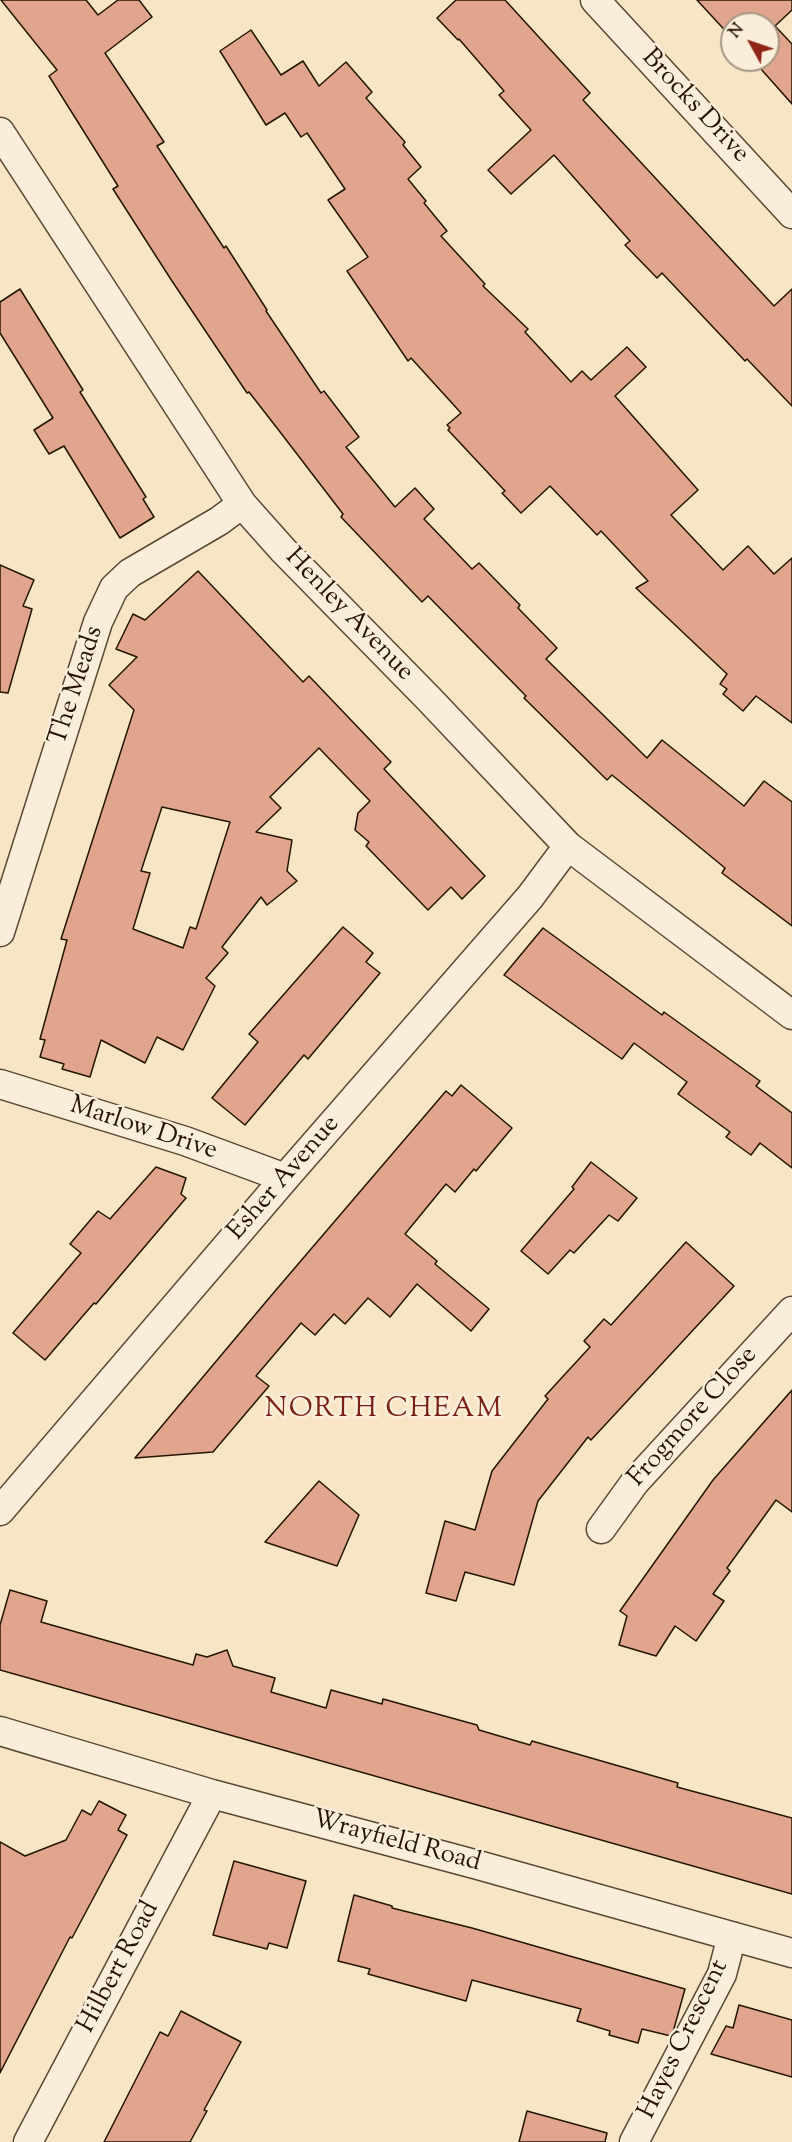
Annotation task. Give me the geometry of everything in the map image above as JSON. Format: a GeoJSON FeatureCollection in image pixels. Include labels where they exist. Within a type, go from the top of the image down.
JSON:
{"type":"FeatureCollection","features":[{"type":"Feature","properties":{"kind":"street","name":"Brocks Drive"},"geometry":{"type":"LineString","coordinates":[[595,0],[792,214]]}},
{"type":"Feature","properties":{"kind":"street","name":"Henley Avenue"},"geometry":{"type":"LineString","coordinates":[[0,132],[242,504],[283,550],[430,700],[568,846],[792,1015]]}},
{"type":"Feature","properties":{"kind":"street","name":"The Meads"},"geometry":{"type":"LineString","coordinates":[[0,932],[98,622],[114,588],[130,573],[219,521],[242,504]]}},
{"type":"Feature","properties":{"kind":"street","name":"Esher Avenue"},"geometry":{"type":"LineString","coordinates":[[0,1511],[285,1178],[530,897],[568,846]]}},
{"type":"Feature","properties":{"kind":"street","name":"Marlow Drive"},"geometry":{"type":"LineString","coordinates":[[0,1084],[184,1141],[285,1178]]}},
{"type":"Feature","properties":{"kind":"street","name":"Frogmore Close"},"geometry":{"type":"LineString","coordinates":[[601,1529],[634,1482],[792,1311]]}},
{"type":"Feature","properties":{"kind":"street","name":"Wrayfield Road"},"geometry":{"type":"LineString","coordinates":[[0,1731],[212,1794],[478,1865],[792,1953]]}},
{"type":"Feature","properties":{"kind":"street","name":"Hilbert Road"},"geometry":{"type":"LineString","coordinates":[[28,2142],[212,1794]]}},
{"type":"Feature","properties":{"kind":"street","name":"Hayes Crescent"},"geometry":{"type":"LineString","coordinates":[[634,2142],[722,1974],[732,1936]]}},
{"type":"Feature","properties":{"kind":"building"},"geometry":{"type":"Polygon","coordinates":[[[1,0],[86,0],[98,15],[118,0],[139,0],[152,17],[105,53],[164,142],[157,146],[224,248],[226,246],[321,393],[324,391],[359,437],[346,447],[395,507],[415,488],[434,509],[424,519],[472,569],[479,563],[520,605],[518,608],[557,648],[546,659],[647,758],[662,740],[744,806],[764,781],[792,802],[792,926],[722,873],[725,868],[612,775],[607,780],[524,698],[526,696],[428,596],[422,602],[341,517],[343,514],[249,392],[247,393],[170,278],[113,189],[118,186],[49,76],[57,70],[1,0]]]}},
{"type":"Feature","properties":{"kind":"building"},"geometry":{"type":"Polygon","coordinates":[[[456,0],[505,0],[590,93],[583,100],[774,306],[792,289],[792,406],[747,359],[745,361],[662,273],[657,278],[625,245],[630,241],[554,155],[511,194],[488,170],[531,130],[499,95],[504,91],[459,39],[437,18],[456,0]]]}},
{"type":"Feature","properties":{"kind":"building"},"geometry":{"type":"Polygon","coordinates":[[[697,0],[792,0],[792,10],[780,21],[780,12],[720,12],[720,25],[697,0]]]}},
{"type":"Feature","properties":{"kind":"building"},"geometry":{"type":"Polygon","coordinates":[[[251,30],[281,75],[303,61],[319,86],[346,62],[372,92],[366,98],[405,142],[403,145],[421,167],[408,179],[447,231],[441,236],[485,284],[483,286],[528,329],[525,332],[571,382],[582,371],[591,380],[627,347],[646,367],[615,396],[698,490],[671,515],[723,570],[748,546],[774,574],[792,558],[792,723],[756,696],[743,711],[723,694],[727,689],[720,684],[727,674],[636,588],[648,581],[601,531],[597,535],[550,486],[521,513],[502,493],[505,491],[448,430],[450,428],[447,425],[461,413],[411,358],[408,361],[347,271],[368,257],[328,200],[345,189],[307,133],[301,137],[285,113],[266,125],[220,51],[251,30]]]}},
{"type":"Feature","properties":{"kind":"building"},"geometry":{"type":"Polygon","coordinates":[[[780,31],[792,44],[792,104],[764,72],[780,72],[780,31]]]}},
{"type":"Feature","properties":{"kind":"building"},"geometry":{"type":"Polygon","coordinates":[[[20,289],[83,390],[80,392],[146,497],[143,499],[154,517],[120,538],[64,446],[49,454],[34,430],[53,418],[0,333],[0,302],[20,289]]]}},
{"type":"Feature","properties":{"kind":"building"},"geometry":{"type":"Polygon","coordinates":[[[0,565],[34,580],[23,606],[32,609],[8,693],[0,692],[0,565]]]}},
{"type":"Feature","properties":{"kind":"building"},"geometry":{"type":"Polygon","coordinates":[[[198,571],[303,682],[309,676],[391,762],[384,769],[485,876],[462,899],[451,887],[428,910],[366,846],[369,842],[355,830],[358,813],[370,801],[319,748],[270,797],[281,808],[256,832],[292,840],[287,871],[297,881],[267,905],[261,897],[222,947],[228,953],[206,978],[215,986],[183,1050],[157,1037],[145,1063],[101,1040],[90,1077],[62,1069],[64,1064],[40,1057],[45,1040],[40,1039],[67,940],[61,939],[134,710],[109,685],[137,657],[116,649],[133,614],[145,620],[198,571]],[[162,807],[141,871],[150,873],[133,929],[183,948],[190,927],[196,929],[230,822],[162,807]]]}},
{"type":"Feature","properties":{"kind":"building"},"geometry":{"type":"Polygon","coordinates":[[[343,927],[373,953],[366,962],[380,973],[308,1059],[304,1055],[245,1125],[212,1098],[258,1042],[249,1034],[343,927]]]}},
{"type":"Feature","properties":{"kind":"building"},"geometry":{"type":"Polygon","coordinates":[[[543,928],[662,1015],[664,1012],[760,1081],[756,1086],[792,1113],[792,1168],[760,1143],[751,1155],[726,1137],[730,1132],[678,1094],[687,1082],[634,1043],[622,1059],[504,975],[543,928]]]}},
{"type":"Feature","properties":{"kind":"building"},"geometry":{"type":"Polygon","coordinates":[[[461,1085],[512,1128],[455,1192],[446,1184],[405,1234],[437,1261],[435,1264],[489,1309],[471,1331],[417,1284],[390,1317],[368,1298],[345,1324],[334,1314],[315,1335],[301,1323],[256,1376],[269,1386],[213,1452],[135,1458],[446,1091],[452,1096],[461,1085]]]}},
{"type":"Feature","properties":{"kind":"building"},"geometry":{"type":"Polygon","coordinates":[[[591,1162],[637,1198],[618,1221],[609,1215],[574,1253],[570,1250],[548,1274],[521,1251],[574,1189],[572,1187],[591,1162]]]}},
{"type":"Feature","properties":{"kind":"building"},"geometry":{"type":"Polygon","coordinates":[[[156,1167],[186,1178],[181,1194],[186,1198],[45,1360],[13,1333],[81,1253],[70,1244],[98,1211],[110,1219],[156,1167]]]}},
{"type":"Feature","properties":{"kind":"building"},"geometry":{"type":"Polygon","coordinates":[[[686,1242],[734,1286],[591,1440],[588,1437],[538,1501],[514,1585],[465,1572],[456,1601],[426,1593],[445,1521],[475,1530],[492,1471],[548,1399],[545,1396],[590,1347],[584,1341],[604,1319],[611,1325],[686,1242]]]}},
{"type":"Feature","properties":{"kind":"building"},"geometry":{"type":"Polygon","coordinates":[[[792,1390],[792,1512],[776,1500],[727,1568],[730,1571],[713,1594],[724,1601],[696,1641],[675,1626],[656,1656],[619,1645],[627,1616],[620,1611],[713,1480],[792,1390]]]}},
{"type":"Feature","properties":{"kind":"building"},"geometry":{"type":"Polygon","coordinates":[[[319,1481],[359,1515],[337,1566],[265,1542],[319,1481]]]}},
{"type":"Feature","properties":{"kind":"building"},"geometry":{"type":"Polygon","coordinates":[[[10,1590],[47,1601],[41,1622],[193,1665],[196,1654],[207,1657],[227,1650],[233,1666],[275,1678],[271,1692],[326,1708],[331,1690],[382,1704],[383,1699],[477,1725],[479,1730],[530,1745],[532,1741],[678,1783],[677,1787],[792,1818],[792,1894],[0,1670],[0,1625],[10,1590]]]}},
{"type":"Feature","properties":{"kind":"building"},"geometry":{"type":"Polygon","coordinates":[[[99,1801],[126,1815],[118,1830],[127,1835],[72,1938],[70,1937],[0,2073],[0,1842],[25,1856],[66,1840],[82,1810],[91,1815],[99,1801]]]}},
{"type":"Feature","properties":{"kind":"building"},"geometry":{"type":"Polygon","coordinates":[[[234,1861],[306,1881],[287,1948],[269,1943],[267,1949],[213,1935],[234,1861]]]}},
{"type":"Feature","properties":{"kind":"building"},"geometry":{"type":"Polygon","coordinates":[[[354,1895],[392,1906],[392,1908],[472,1928],[685,1989],[673,2032],[671,2036],[642,2029],[638,2043],[609,2035],[610,2031],[577,2021],[581,2009],[472,1980],[466,2001],[368,1974],[370,1969],[338,1961],[354,1895]]]}},
{"type":"Feature","properties":{"kind":"building"},"geometry":{"type":"Polygon","coordinates":[[[739,2005],[792,2020],[792,2077],[711,2054],[726,2026],[733,2028],[739,2005]]]}},
{"type":"Feature","properties":{"kind":"building"},"geometry":{"type":"Polygon","coordinates":[[[181,2011],[241,2042],[204,2110],[207,2111],[190,2142],[104,2142],[160,2032],[168,2036],[181,2011]]]}},
{"type":"Feature","properties":{"kind":"building"},"geometry":{"type":"Polygon","coordinates":[[[527,2111],[607,2133],[605,2142],[519,2142],[527,2111]]]}},
{"type":"Feature","properties":{"kind":"district","name":"NORTH CHEAM"},"geometry":{"type":"Point","coordinates":[384,1411]}}]}
